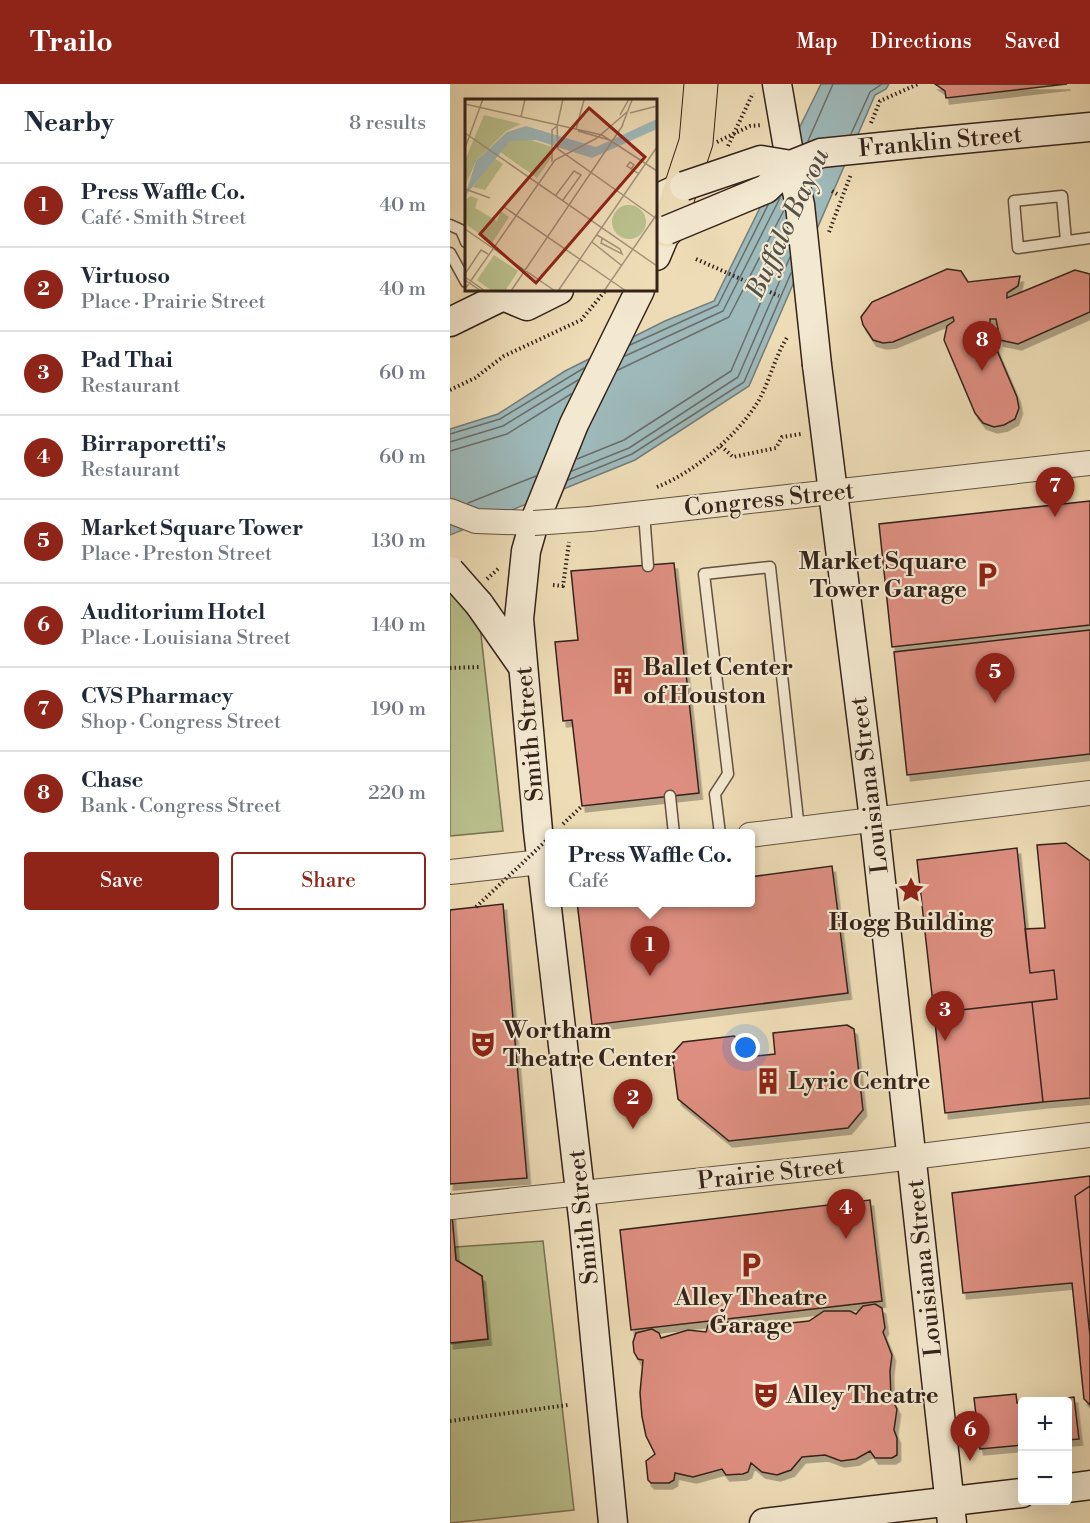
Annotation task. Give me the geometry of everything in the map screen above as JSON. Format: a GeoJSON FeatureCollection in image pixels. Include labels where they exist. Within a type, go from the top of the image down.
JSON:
{"type":"FeatureCollection","features":[{"type":"Feature","properties":{"kind":"highway"},"geometry":{"type":"LineString","coordinates":[[659,241],[670,193],[696,142],[701,84]]}},
{"type":"Feature","properties":{"kind":"main road","name":"Louisiana Street"},"geometry":{"type":"LineString","coordinates":[[777,84],[800,206],[817,365],[874,819],[951,1512]]}},
{"type":"Feature","properties":{"kind":"main road","name":"Franklin Street"},"geometry":{"type":"LineString","coordinates":[[659,241],[766,189],[791,165],[830,151],[1090,127]]}},
{"type":"Feature","properties":{"kind":"main road","name":"Franklin Street"},"geometry":{"type":"LineString","coordinates":[[670,193],[761,160],[791,165]]}},
{"type":"Feature","properties":{"kind":"main road"},"geometry":{"type":"LineString","coordinates":[[450,322],[494,297],[527,306],[557,291]]}},
{"type":"Feature","properties":{"kind":"main road","name":"Smith Street"},"geometry":{"type":"LineString","coordinates":[[545,838],[522,665],[519,619],[521,582],[534,523],[574,424],[640,291]]}},
{"type":"Feature","properties":{"kind":"main road"},"geometry":{"type":"LineString","coordinates":[[450,571],[479,604],[522,665]]}},
{"type":"Feature","properties":{"kind":"main road","name":"Smith Street"},"geometry":{"type":"LineString","coordinates":[[553,907],[613,1523]]}},
{"type":"Feature","properties":{"kind":"main road"},"geometry":{"type":"LineString","coordinates":[[1072,1487],[1090,1485]]}},
{"type":"Feature","properties":{"kind":"main road"},"geometry":{"type":"LineString","coordinates":[[764,1523],[951,1512],[1018,1493]]}},
{"type":"Feature","properties":{"kind":"street","name":"Congress Street"},"geometry":{"type":"LineString","coordinates":[[450,511],[476,521],[534,523],[590,519],[1090,463]]}},
{"type":"Feature","properties":{"kind":"street"},"geometry":{"type":"LineString","coordinates":[[755,834],[1090,793]]}},
{"type":"Feature","properties":{"kind":"street"},"geometry":{"type":"LineString","coordinates":[[450,872],[545,853]]}},
{"type":"Feature","properties":{"kind":"street","name":"Prairie Street"},"geometry":{"type":"LineString","coordinates":[[452,1207],[912,1157],[1090,1135]]}},
{"type":"Feature","properties":{"kind":"lane"},"geometry":{"type":"LineString","coordinates":[[1066,241],[1062,196],[1014,201],[1018,248],[1090,238]]}},
{"type":"Feature","properties":{"kind":"lane"},"geometry":{"type":"LineString","coordinates":[[450,225],[461,230],[465,240]]}},
{"type":"Feature","properties":{"kind":"lane"},"geometry":{"type":"LineString","coordinates":[[450,253],[465,280]]}},
{"type":"Feature","properties":{"kind":"lane"},"geometry":{"type":"LineString","coordinates":[[644,513],[648,566]]}},
{"type":"Feature","properties":{"kind":"lane"},"geometry":{"type":"LineString","coordinates":[[719,829],[715,794],[728,774],[704,574],[770,567],[799,829]]}},
{"type":"Feature","properties":{"kind":"lane"},"geometry":{"type":"LineString","coordinates":[[670,796],[673,829]]}},
{"type":"Feature","properties":{"kind":"path"},"geometry":{"type":"LineString","coordinates":[[867,133],[880,100],[918,84]]}},
{"type":"Feature","properties":{"kind":"path"},"geometry":{"type":"LineString","coordinates":[[717,142],[750,126],[762,125]]}},
{"type":"Feature","properties":{"kind":"path"},"geometry":{"type":"LineString","coordinates":[[826,240],[855,165]]}},
{"type":"Feature","properties":{"kind":"path"},"geometry":{"type":"LineString","coordinates":[[696,259],[779,296]]}},
{"type":"Feature","properties":{"kind":"path"},"geometry":{"type":"LineString","coordinates":[[450,390],[475,378],[504,356],[581,320],[606,291]]}},
{"type":"Feature","properties":{"kind":"path"},"geometry":{"type":"LineString","coordinates":[[652,489],[692,467],[721,446],[758,400],[777,353],[792,326]]}},
{"type":"Feature","properties":{"kind":"path"},"geometry":{"type":"LineString","coordinates":[[721,446],[733,457],[776,448],[782,437]]}},
{"type":"Feature","properties":{"kind":"path"},"geometry":{"type":"LineString","coordinates":[[553,585],[563,586],[571,534]]}},
{"type":"Feature","properties":{"kind":"path"},"geometry":{"type":"LineString","coordinates":[[450,668],[480,667]]}},
{"type":"Feature","properties":{"kind":"path"},"geometry":{"type":"LineString","coordinates":[[560,827],[582,806]]}},
{"type":"Feature","properties":{"kind":"path"},"geometry":{"type":"LineString","coordinates":[[476,907],[545,855]]}},
{"type":"Feature","properties":{"kind":"path"},"geometry":{"type":"LineString","coordinates":[[450,1421],[568,1405]]}},
{"type":"Feature","properties":{"kind":"green space"},"geometry":{"type":"Polygon","coordinates":[[[450,586],[480,626],[503,831],[450,836],[450,586]]]}},
{"type":"Feature","properties":{"kind":"green space"},"geometry":{"type":"Polygon","coordinates":[[[543,1241],[574,1510],[450,1523],[450,1344],[488,1339],[482,1276],[456,1260],[455,1247],[543,1241]]]}},
{"type":"Feature","properties":{"kind":"water","name":"Buffalo Bayou"},"geometry":{"type":"Polygon","coordinates":[[[821,84],[889,84],[886,89],[875,95],[749,386],[635,460],[450,535],[450,429],[498,414],[565,371],[665,321],[714,301],[821,84]]]}},
{"type":"Feature","properties":{"kind":"building"},"geometry":{"type":"Polygon","coordinates":[[[935,84],[1067,84],[946,98],[945,91],[935,84]]]}},
{"type":"Feature","properties":{"kind":"building"},"geometry":{"type":"Polygon","coordinates":[[[947,269],[961,271],[968,282],[1020,276],[1018,286],[1007,293],[1007,298],[1075,270],[1090,274],[1090,312],[1018,344],[1000,340],[996,319],[990,319],[990,334],[1017,397],[1019,408],[1015,419],[1004,425],[994,427],[983,423],[975,413],[944,340],[947,326],[954,321],[953,317],[893,342],[883,343],[873,340],[863,325],[861,317],[872,302],[947,269]]]}},
{"type":"Feature","properties":{"kind":"building","name":"Market Square Tower Garage"},"geometry":{"type":"Polygon","coordinates":[[[1090,501],[1090,625],[892,647],[879,524],[1090,501]]]}},
{"type":"Feature","properties":{"kind":"building","name":"Ballet Center of Houston"},"geometry":{"type":"Polygon","coordinates":[[[674,563],[699,793],[582,806],[572,720],[563,721],[555,642],[578,640],[571,571],[674,563]]]}},
{"type":"Feature","properties":{"kind":"building"},"geometry":{"type":"Polygon","coordinates":[[[1090,630],[1090,754],[907,775],[894,652],[1090,630]]]}},
{"type":"Feature","properties":{"kind":"building"},"geometry":{"type":"Polygon","coordinates":[[[1066,843],[1090,861],[1090,1098],[1043,1102],[1032,1002],[1057,999],[1054,970],[1030,973],[1025,929],[1045,928],[1037,845],[1066,843]]]}},
{"type":"Feature","properties":{"kind":"building"},"geometry":{"type":"Polygon","coordinates":[[[1017,848],[1030,973],[1054,970],[1057,999],[934,1013],[917,860],[1017,848]]]}},
{"type":"Feature","properties":{"kind":"building"},"geometry":{"type":"Polygon","coordinates":[[[832,866],[848,993],[592,1025],[578,907],[755,907],[755,876],[832,866]]]}},
{"type":"Feature","properties":{"kind":"building","name":"Wortham Theatre Center"},"geometry":{"type":"Polygon","coordinates":[[[503,904],[527,1178],[450,1184],[450,910],[503,904]]]}},
{"type":"Feature","properties":{"kind":"building"},"geometry":{"type":"Polygon","coordinates":[[[1032,1002],[1043,1102],[945,1113],[934,1013],[1032,1002]]]}},
{"type":"Feature","properties":{"kind":"building","name":"Lyric Centre"},"geometry":{"type":"Polygon","coordinates":[[[847,1025],[854,1029],[863,1110],[848,1128],[729,1141],[678,1099],[672,1054],[683,1042],[734,1036],[756,1056],[775,1054],[773,1033],[847,1025]]]}},
{"type":"Feature","properties":{"kind":"building"},"geometry":{"type":"Polygon","coordinates":[[[1090,1176],[1090,1186],[1075,1196],[1090,1336],[1090,1405],[1084,1399],[1072,1283],[963,1293],[952,1193],[1090,1176]]]}},
{"type":"Feature","properties":{"kind":"building"},"geometry":{"type":"Polygon","coordinates":[[[1090,1186],[1090,1336],[1075,1196],[1090,1186]]]}},
{"type":"Feature","properties":{"kind":"building"},"geometry":{"type":"Polygon","coordinates":[[[450,1193],[456,1260],[482,1276],[488,1339],[450,1343],[450,1193]]]}},
{"type":"Feature","properties":{"kind":"building","name":"Alley Theatre Garage"},"geometry":{"type":"Polygon","coordinates":[[[870,1200],[882,1301],[631,1330],[620,1230],[870,1200]]]}},
{"type":"Feature","properties":{"kind":"building","name":"Alley Theatre"},"geometry":{"type":"Polygon","coordinates":[[[875,1304],[882,1308],[885,1328],[883,1332],[892,1355],[891,1398],[897,1409],[894,1430],[897,1438],[897,1455],[892,1458],[875,1458],[870,1451],[856,1459],[841,1461],[825,1455],[802,1457],[791,1470],[777,1475],[762,1472],[751,1463],[748,1472],[743,1474],[726,1475],[722,1469],[693,1477],[675,1473],[674,1480],[669,1483],[651,1483],[648,1480],[646,1461],[655,1454],[646,1436],[642,1417],[640,1393],[643,1360],[638,1359],[634,1352],[633,1342],[636,1333],[652,1329],[659,1333],[661,1338],[688,1330],[706,1332],[708,1325],[726,1321],[732,1324],[734,1330],[760,1332],[781,1324],[809,1321],[824,1311],[850,1311],[856,1314],[863,1306],[875,1304]]]}},
{"type":"Feature","properties":{"kind":"building"},"geometry":{"type":"Polygon","coordinates":[[[1016,1394],[1018,1445],[980,1449],[974,1398],[1016,1394]]]}},
{"type":"Feature","properties":{"kind":"building"},"geometry":{"type":"Polygon","coordinates":[[[1072,1397],[1074,1397],[1079,1439],[1072,1440],[1072,1397]]]}},
{"type":"Feature","properties":{"kind":"place","name":"Chase"},"geometry":{"type":"Point","coordinates":[982,371]}},
{"type":"Feature","properties":{"kind":"place","name":"CVS Pharmacy"},"geometry":{"type":"Point","coordinates":[1055,517]}},
{"type":"Feature","properties":{"kind":"place","name":"Market Square Tower Garage"},"geometry":{"type":"Point","coordinates":[987,575]}},
{"type":"Feature","properties":{"kind":"place","name":"Ballet Center of Houston"},"geometry":{"type":"Point","coordinates":[623,681]}},
{"type":"Feature","properties":{"kind":"place","name":"Market Square Tower"},"geometry":{"type":"Point","coordinates":[995,703]}},
{"type":"Feature","properties":{"kind":"place","name":"Hogg Building"},"geometry":{"type":"Point","coordinates":[911,890]}},
{"type":"Feature","properties":{"kind":"place","name":"Press Waffle Co."},"geometry":{"type":"Point","coordinates":[650,976]}},
{"type":"Feature","properties":{"kind":"place","name":"Pad Thai"},"geometry":{"type":"Point","coordinates":[945,1041]}},
{"type":"Feature","properties":{"kind":"place","name":"Wortham Theatre Center"},"geometry":{"type":"Point","coordinates":[483,1044]}},
{"type":"Feature","properties":{"kind":"place","name":"Lyric Centre"},"geometry":{"type":"Point","coordinates":[768,1081]}},
{"type":"Feature","properties":{"kind":"place","name":"Virtuoso"},"geometry":{"type":"Point","coordinates":[633,1129]}},
{"type":"Feature","properties":{"kind":"place","name":"Birraporetti's"},"geometry":{"type":"Point","coordinates":[846,1239]}},
{"type":"Feature","properties":{"kind":"place","name":"Alley Theatre Garage"},"geometry":{"type":"Point","coordinates":[751,1265]}},
{"type":"Feature","properties":{"kind":"place","name":"Alley Theatre"},"geometry":{"type":"Point","coordinates":[766,1395]}},
{"type":"Feature","properties":{"kind":"place","name":"Auditorium Hotel"},"geometry":{"type":"Point","coordinates":[970,1461]}}]}
